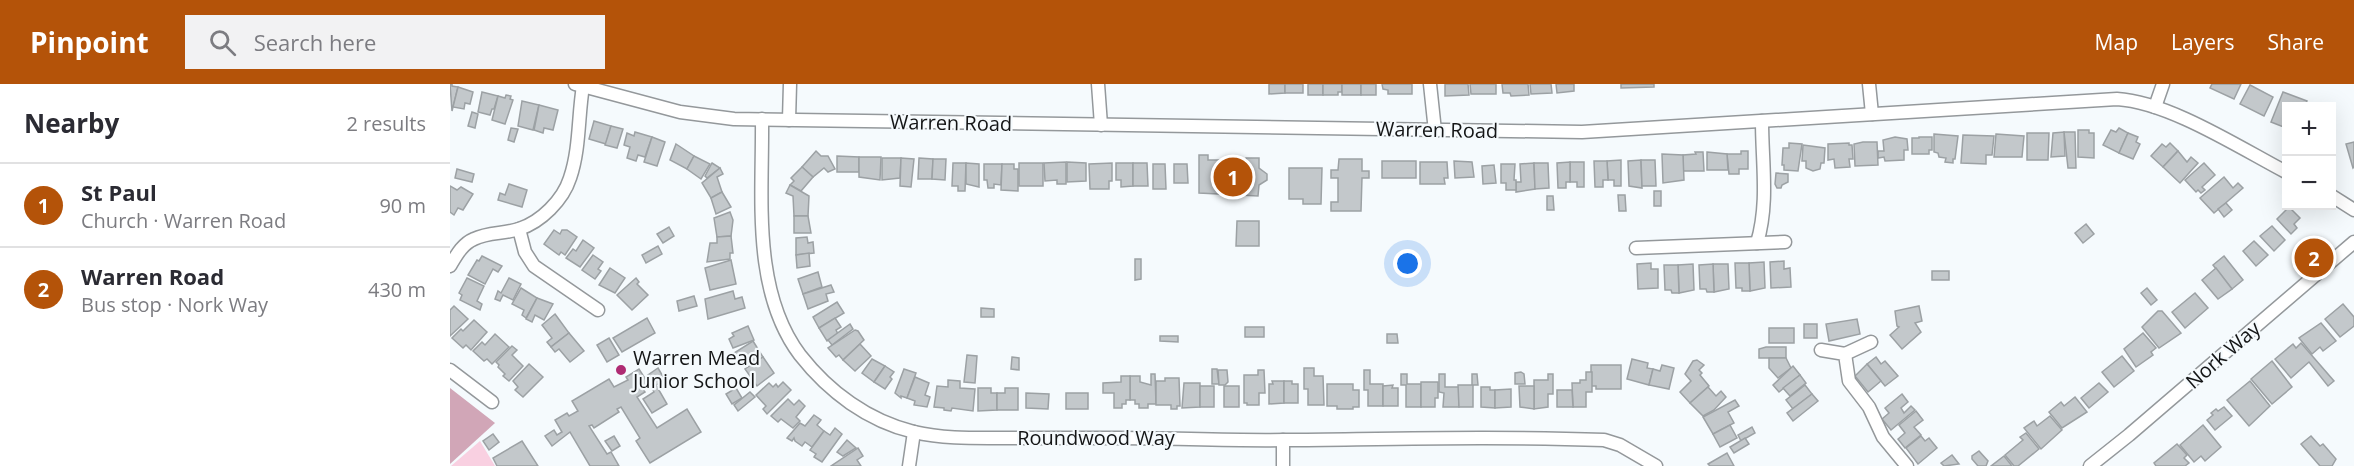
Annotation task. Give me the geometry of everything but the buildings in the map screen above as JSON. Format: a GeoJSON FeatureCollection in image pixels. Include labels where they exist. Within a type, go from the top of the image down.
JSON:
{"type":"FeatureCollection","features":[{"type":"Feature","properties":{"kind":"street"},"geometry":{"type":"LineString","coordinates":[[789,84],[789,120]]}},
{"type":"Feature","properties":{"kind":"street"},"geometry":{"type":"LineString","coordinates":[[1098,84],[1101,125]]}},
{"type":"Feature","properties":{"kind":"street"},"geometry":{"type":"LineString","coordinates":[[1430,84],[1435,131]]}},
{"type":"Feature","properties":{"kind":"street"},"geometry":{"type":"LineString","coordinates":[[1869,84],[1872,114]]}},
{"type":"Feature","properties":{"kind":"street"},"geometry":{"type":"LineString","coordinates":[[2155,107],[2163,84]]}},
{"type":"Feature","properties":{"kind":"street"},"geometry":{"type":"LineString","coordinates":[[450,266],[459,251],[471,240],[485,234],[519,229],[533,223],[561,196],[570,178],[578,85]]}},
{"type":"Feature","properties":{"kind":"street","name":"Warren Road"},"geometry":{"type":"LineString","coordinates":[[578,85],[680,112],[734,119],[1435,131],[1582,132],[2103,99],[2127,100],[2155,107],[2193,123],[2282,170]]}},
{"type":"Feature","properties":{"kind":"street","name":"Roundwood Way"},"geometry":{"type":"LineString","coordinates":[[762,119],[762,213],[766,262],[777,310],[799,353],[835,393],[887,424],[914,432],[950,437],[1604,440],[1620,445],[1656,466]]}},
{"type":"Feature","properties":{"kind":"street"},"geometry":{"type":"LineString","coordinates":[[1756,243],[1763,223],[1765,200],[1762,122]]}},
{"type":"Feature","properties":{"kind":"street"},"geometry":{"type":"LineString","coordinates":[[2336,199],[2354,210]]}},
{"type":"Feature","properties":{"kind":"street"},"geometry":{"type":"LineString","coordinates":[[519,229],[525,252],[534,266],[598,310]]}},
{"type":"Feature","properties":{"kind":"street"},"geometry":{"type":"LineString","coordinates":[[1636,248],[1785,242]]}},
{"type":"Feature","properties":{"kind":"street","name":"Nork Way"},"geometry":{"type":"LineString","coordinates":[[2090,466],[2354,242]]}},
{"type":"Feature","properties":{"kind":"street"},"geometry":{"type":"LineString","coordinates":[[1821,350],[1845,354],[1871,342]]}},
{"type":"Feature","properties":{"kind":"street"},"geometry":{"type":"LineString","coordinates":[[1845,354],[1849,381],[1869,407],[1883,436],[1907,466]]}},
{"type":"Feature","properties":{"kind":"street"},"geometry":{"type":"LineString","coordinates":[[450,370],[492,402]]}},
{"type":"Feature","properties":{"kind":"street"},"geometry":{"type":"LineString","coordinates":[[909,466],[914,432]]}},
{"type":"Feature","properties":{"kind":"street"},"geometry":{"type":"LineString","coordinates":[[1283,440],[1283,466]]}},
{"type":"Feature","properties":{"kind":"shaded area"},"geometry":{"type":"Polygon","coordinates":[[[450,388],[495,423],[450,464],[450,388]]]}},
{"type":"Feature","properties":{"kind":"shaded area"},"geometry":{"type":"Polygon","coordinates":[[[480,441],[495,466],[451,466],[480,441]]]}},
{"type":"Feature","properties":{"kind":"place","name":"St Paul"},"geometry":{"type":"Point","coordinates":[1233,177]}},
{"type":"Feature","properties":{"kind":"place","name":"Warren Road"},"geometry":{"type":"Point","coordinates":[2314,258]}},
{"type":"Feature","properties":{"kind":"place","name":"Warren Mead Junior School"},"geometry":{"type":"Point","coordinates":[621,370]}}]}
